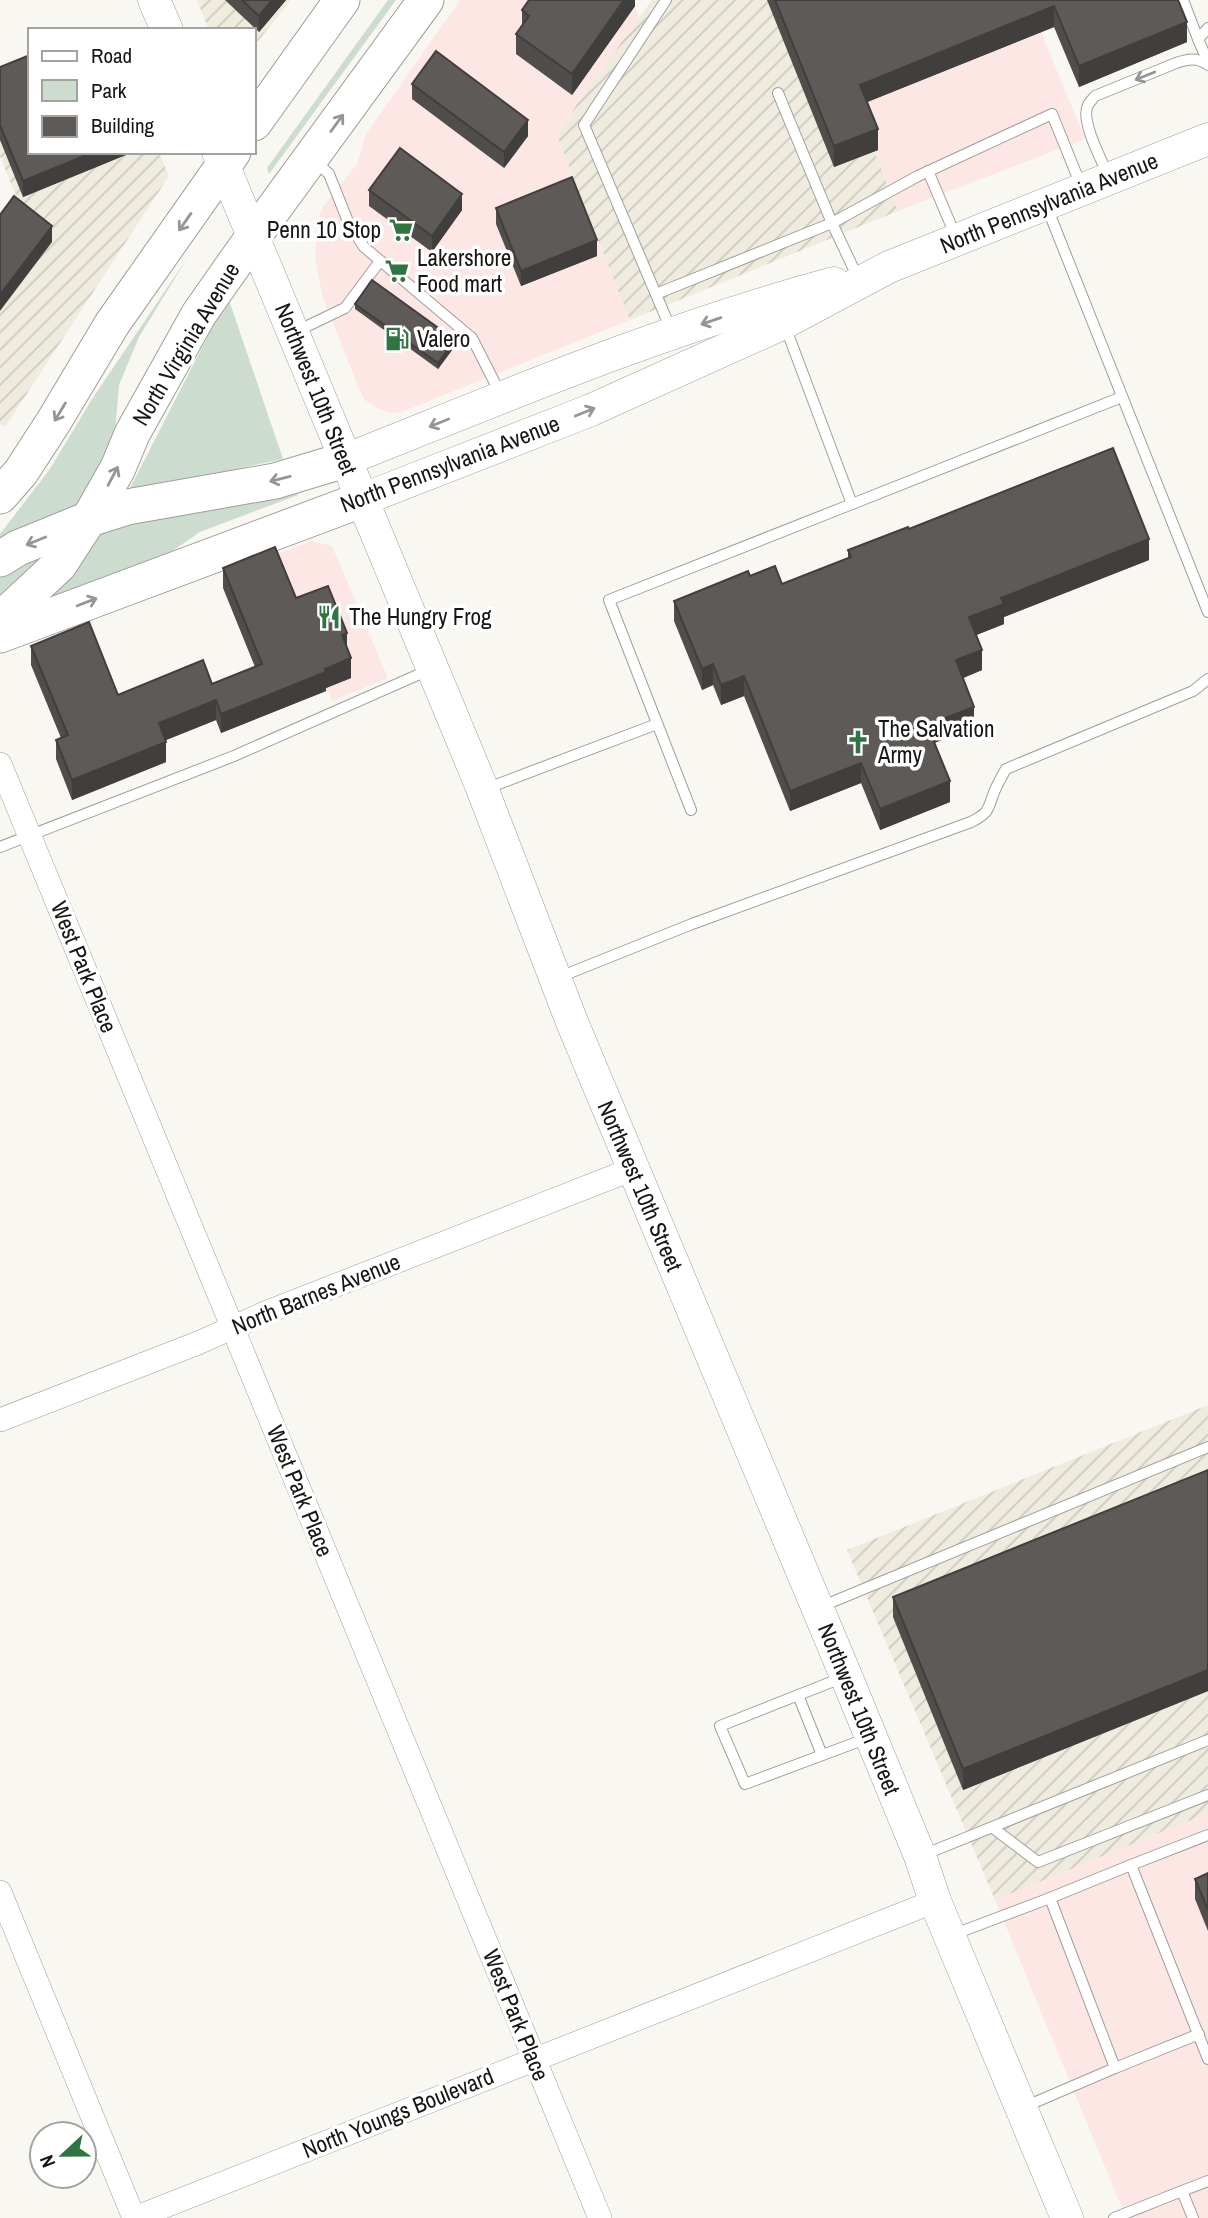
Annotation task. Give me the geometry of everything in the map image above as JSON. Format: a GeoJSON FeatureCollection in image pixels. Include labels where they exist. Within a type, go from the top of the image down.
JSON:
{"type":"FeatureCollection","features":[{"type":"Feature","properties":{"kind":"main road"},"geometry":{"type":"LineString","coordinates":[[154,0],[166,28]]}},
{"type":"Feature","properties":{"kind":"main road"},"geometry":{"type":"LineString","coordinates":[[256,120],[342,0]]}},
{"type":"Feature","properties":{"kind":"main road","name":"North Virginia Avenue"},"geometry":{"type":"LineString","coordinates":[[1,631],[59,565],[89,519],[118,468],[132,434],[199,314],[426,0]]}},
{"type":"Feature","properties":{"kind":"main road","name":"North Pennsylvania Avenue"},"geometry":{"type":"LineString","coordinates":[[0,559],[18,548],[89,519],[127,507],[275,481],[345,460],[502,397],[673,334],[776,298],[889,267],[1208,139]]}},
{"type":"Feature","properties":{"kind":"main road"},"geometry":{"type":"LineString","coordinates":[[0,496],[21,471],[112,324],[225,157]]}},
{"type":"Feature","properties":{"kind":"main road","name":"Northwest 10th Street"},"geometry":{"type":"LineString","coordinates":[[225,157],[253,237],[482,790],[555,979],[846,1676],[920,1856],[935,1901],[1066,2218]]}},
{"type":"Feature","properties":{"kind":"main road","name":"North Pennsylvania Avenue"},"geometry":{"type":"LineString","coordinates":[[1,631],[361,500],[591,410],[784,323],[889,267]]}},
{"type":"Feature","properties":{"kind":"street","name":"West Park Place"},"geometry":{"type":"LineString","coordinates":[[0,764],[600,2218]]}},
{"type":"Feature","properties":{"kind":"street","name":"North Barnes Avenue"},"geometry":{"type":"LineString","coordinates":[[0,1420],[233,1328],[265,1312],[633,1169]]}},
{"type":"Feature","properties":{"kind":"street"},"geometry":{"type":"LineString","coordinates":[[0,1892],[134,2218]]}},
{"type":"Feature","properties":{"kind":"street","name":"North Youngs Boulevard"},"geometry":{"type":"LineString","coordinates":[[134,2218],[935,1901]]}},
{"type":"Feature","properties":{"kind":"lane"},"geometry":{"type":"LineString","coordinates":[[666,0],[584,125],[673,334]]}},
{"type":"Feature","properties":{"kind":"lane"},"geometry":{"type":"LineString","coordinates":[[1183,0],[1208,63]]}},
{"type":"Feature","properties":{"kind":"lane"},"geometry":{"type":"LineString","coordinates":[[1199,39],[1208,28]]}},
{"type":"Feature","properties":{"kind":"lane"},"geometry":{"type":"LineString","coordinates":[[1096,184],[1086,115],[1088,105],[1095,96],[1176,62],[1190,59],[1208,63]]}},
{"type":"Feature","properties":{"kind":"lane"},"geometry":{"type":"LineString","coordinates":[[778,93],[857,276]]}},
{"type":"Feature","properties":{"kind":"lane"},"geometry":{"type":"LineString","coordinates":[[656,294],[832,223],[928,171],[1052,114],[1096,184]]}},
{"type":"Feature","properties":{"kind":"lane"},"geometry":{"type":"LineString","coordinates":[[311,158],[329,174],[349,225],[364,247],[472,338],[502,397]]}},
{"type":"Feature","properties":{"kind":"lane"},"geometry":{"type":"LineString","coordinates":[[928,171],[957,240]]}},
{"type":"Feature","properties":{"kind":"lane"},"geometry":{"type":"LineString","coordinates":[[1046,204],[1208,612]]}},
{"type":"Feature","properties":{"kind":"lane"},"geometry":{"type":"LineString","coordinates":[[292,333],[345,308],[380,261]]}},
{"type":"Feature","properties":{"kind":"lane"},"geometry":{"type":"LineString","coordinates":[[784,323],[852,503]]}},
{"type":"Feature","properties":{"kind":"lane"},"geometry":{"type":"LineString","coordinates":[[691,810],[609,600],[1122,397]]}},
{"type":"Feature","properties":{"kind":"lane"},"geometry":{"type":"LineString","coordinates":[[0,847],[234,756],[432,668]]}},
{"type":"Feature","properties":{"kind":"lane"},"geometry":{"type":"LineString","coordinates":[[555,979],[692,924],[971,822],[985,815],[1006,769],[1193,691],[1208,679]]}},
{"type":"Feature","properties":{"kind":"lane"},"geometry":{"type":"LineString","coordinates":[[482,790],[657,724]]}},
{"type":"Feature","properties":{"kind":"lane"},"geometry":{"type":"LineString","coordinates":[[817,1608],[1208,1447]]}},
{"type":"Feature","properties":{"kind":"lane"},"geometry":{"type":"LineString","coordinates":[[846,1676],[720,1726],[745,1784],[870,1737]]}},
{"type":"Feature","properties":{"kind":"lane"},"geometry":{"type":"LineString","coordinates":[[798,1695],[822,1755]]}},
{"type":"Feature","properties":{"kind":"lane"},"geometry":{"type":"LineString","coordinates":[[920,1856],[1208,1740]]}},
{"type":"Feature","properties":{"kind":"lane"},"geometry":{"type":"LineString","coordinates":[[993,1828],[1038,1862],[1208,1795]]}},
{"type":"Feature","properties":{"kind":"lane"},"geometry":{"type":"LineString","coordinates":[[950,1936],[1208,1835]]}},
{"type":"Feature","properties":{"kind":"lane"},"geometry":{"type":"LineString","coordinates":[[1131,1865],[1208,2059]]}},
{"type":"Feature","properties":{"kind":"lane"},"geometry":{"type":"LineString","coordinates":[[1050,1898],[1115,2068]]}},
{"type":"Feature","properties":{"kind":"lane"},"geometry":{"type":"LineString","coordinates":[[1021,2108],[1199,2034]]}},
{"type":"Feature","properties":{"kind":"lane"},"geometry":{"type":"LineString","coordinates":[[1114,2218],[1208,2181]]}},
{"type":"Feature","properties":{"kind":"lane"},"geometry":{"type":"LineString","coordinates":[[1182,2192],[1193,2218]]}},
{"type":"Feature","properties":{"kind":"shaded area"},"geometry":{"type":"Polygon","coordinates":[[[197,0],[291,0],[256,44],[256,28],[208,28],[197,0]]]}},
{"type":"Feature","properties":{"kind":"shaded area"},"geometry":{"type":"Polygon","coordinates":[[[460,0],[633,0],[639,18],[557,136],[630,320],[407,410],[388,412],[365,400],[323,298],[315,259],[317,222],[323,207],[357,164],[366,134],[460,0]]]}},
{"type":"Feature","properties":{"kind":"shaded area"},"geometry":{"type":"Polygon","coordinates":[[[652,0],[813,0],[898,211],[630,320],[557,136],[652,0]]]}},
{"type":"Feature","properties":{"kind":"shaded area"},"geometry":{"type":"Polygon","coordinates":[[[813,0],[1028,0],[1085,139],[898,211],[813,0]]]}},
{"type":"Feature","properties":{"kind":"shaded area"},"geometry":{"type":"Polygon","coordinates":[[[0,77],[28,147],[28,154],[160,154],[169,176],[5,427],[0,424],[0,226],[18,201],[0,156],[0,77]]]}},
{"type":"Feature","properties":{"kind":"shaded area","name":"The Hungry Frog"},"geometry":{"type":"Polygon","coordinates":[[[312,541],[332,546],[388,678],[332,701],[271,556],[312,541]]]}},
{"type":"Feature","properties":{"kind":"shaded area"},"geometry":{"type":"Polygon","coordinates":[[[1208,1405],[1208,1813],[995,1900],[847,1550],[1208,1405]]]}},
{"type":"Feature","properties":{"kind":"shaded area"},"geometry":{"type":"Polygon","coordinates":[[[1208,1813],[1208,2218],[1126,2218],[995,1900],[1208,1813]]]}},
{"type":"Feature","properties":{"kind":"green space"},"geometry":{"type":"Polygon","coordinates":[[[388,0],[396,0],[269,174],[267,168],[388,0]]]}},
{"type":"Feature","properties":{"kind":"green space"},"geometry":{"type":"Polygon","coordinates":[[[188,257],[139,337],[119,385],[115,434],[106,461],[81,504],[0,544],[0,534],[50,469],[92,399],[188,257]]]}},
{"type":"Feature","properties":{"kind":"green space"},"geometry":{"type":"Polygon","coordinates":[[[228,297],[283,459],[128,492],[228,297]]]}},
{"type":"Feature","properties":{"kind":"green space"},"geometry":{"type":"Polygon","coordinates":[[[297,491],[298,495],[200,532],[162,558],[50,598],[99,530],[297,491]]]}},
{"type":"Feature","properties":{"kind":"green space"},"geometry":{"type":"Polygon","coordinates":[[[50,553],[0,597],[0,572],[50,553]]]}},
{"type":"Feature","properties":{"kind":"building"},"geometry":{"type":"Polygon","coordinates":[[[242,0],[272,0],[259,16],[242,0]]]}},
{"type":"Feature","properties":{"kind":"building"},"geometry":{"type":"Polygon","coordinates":[[[529,0],[624,0],[572,74],[516,34],[529,16],[522,10],[529,0]]]}},
{"type":"Feature","properties":{"kind":"building"},"geometry":{"type":"Polygon","coordinates":[[[775,0],[1178,0],[1187,22],[1079,66],[1054,6],[860,85],[878,129],[834,146],[775,0]]]}},
{"type":"Feature","properties":{"kind":"building"},"geometry":{"type":"Polygon","coordinates":[[[436,51],[528,120],[504,152],[412,84],[436,51]]]}},
{"type":"Feature","properties":{"kind":"building"},"geometry":{"type":"Polygon","coordinates":[[[28,56],[28,154],[89,154],[23,181],[0,125],[0,67],[28,56]]]}},
{"type":"Feature","properties":{"kind":"building"},"geometry":{"type":"Polygon","coordinates":[[[400,148],[462,194],[432,236],[369,190],[400,148]]]}},
{"type":"Feature","properties":{"kind":"building"},"geometry":{"type":"Polygon","coordinates":[[[572,177],[597,240],[521,271],[496,208],[572,177]]]}},
{"type":"Feature","properties":{"kind":"building"},"geometry":{"type":"Polygon","coordinates":[[[14,196],[52,226],[0,295],[0,215],[14,196]]]}},
{"type":"Feature","properties":{"kind":"building"},"geometry":{"type":"Polygon","coordinates":[[[372,280],[455,340],[438,363],[355,304],[372,280]]]}},
{"type":"Feature","properties":{"kind":"building"},"geometry":{"type":"Polygon","coordinates":[[[1113,448],[1149,539],[1001,598],[1004,604],[969,617],[982,650],[956,660],[974,707],[927,725],[950,781],[880,809],[861,763],[790,791],[744,676],[721,685],[713,664],[702,669],[674,601],[748,571],[750,576],[775,566],[782,584],[851,557],[848,550],[908,527],[909,529],[1113,448]]]}},
{"type":"Feature","properties":{"kind":"building"},"geometry":{"type":"Polygon","coordinates":[[[275,547],[296,598],[328,586],[347,633],[342,635],[351,658],[325,669],[326,672],[221,714],[216,700],[159,723],[166,742],[72,780],[56,740],[68,735],[31,646],[89,622],[118,695],[203,660],[212,684],[262,664],[223,568],[275,547]]]}},
{"type":"Feature","properties":{"kind":"building"},"geometry":{"type":"Polygon","coordinates":[[[1208,1470],[1208,1670],[963,1769],[893,1597],[1208,1470]]]}},
{"type":"Feature","properties":{"kind":"building"},"geometry":{"type":"Polygon","coordinates":[[[1208,1873],[1208,1910],[1195,1879],[1208,1873]]]}},
{"type":"Feature","properties":{"kind":"place","name":"Penn 10 Stop"},"geometry":{"type":"Point","coordinates":[401,230]}},
{"type":"Feature","properties":{"kind":"place","name":"Lakershore Food mart"},"geometry":{"type":"Point","coordinates":[397,271]}},
{"type":"Feature","properties":{"kind":"place","name":"Valero"},"geometry":{"type":"Point","coordinates":[397,339]}},
{"type":"Feature","properties":{"kind":"place","name":"The Hungry Frog"},"geometry":{"type":"Point","coordinates":[329,617]}},
{"type":"Feature","properties":{"kind":"place","name":"The Salvation Army"},"geometry":{"type":"Point","coordinates":[858,742]}}]}
